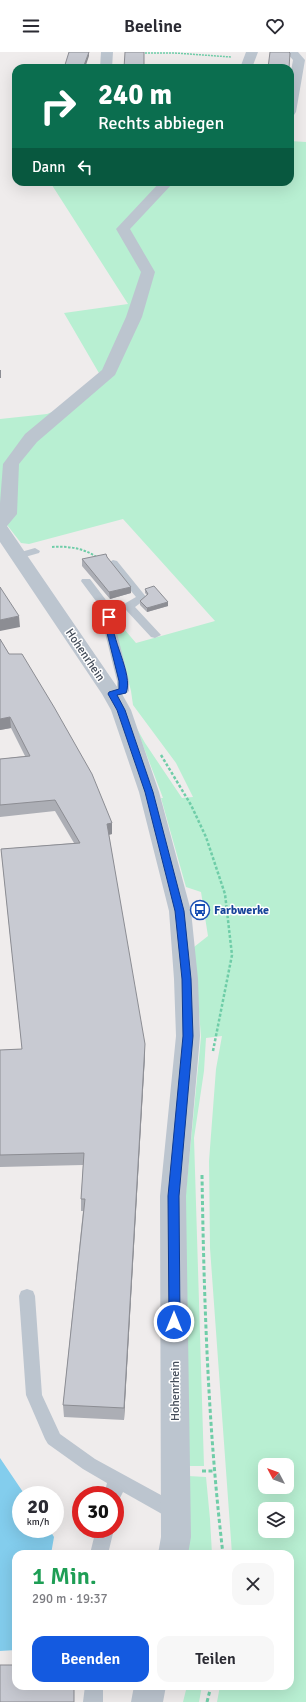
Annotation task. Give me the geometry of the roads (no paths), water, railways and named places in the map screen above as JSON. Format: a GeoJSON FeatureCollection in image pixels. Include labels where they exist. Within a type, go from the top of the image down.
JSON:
{"type":"FeatureCollection","features":[{"type":"Feature","properties":{"kind":"street"},"geometry":{"type":"LineString","coordinates":[[292,52],[299,60],[294,89]]}},
{"type":"Feature","properties":{"kind":"street"},"geometry":{"type":"LineString","coordinates":[[106,64],[107,53]]}},
{"type":"Feature","properties":{"kind":"street"},"geometry":{"type":"LineString","coordinates":[[0,523],[8,514],[11,464],[32,438],[110,372],[134,317],[148,272],[123,229],[163,186]]}},
{"type":"Feature","properties":{"kind":"street","name":"Hohenrhein"},"geometry":{"type":"LineString","coordinates":[[0,529],[112,694],[121,710],[149,792],[180,911],[186,979],[188,1036],[173,1196],[176,1512],[176,1537],[174,1550]]}},
{"type":"Feature","properties":{"kind":"street"},"geometry":{"type":"LineString","coordinates":[[147,1702],[149,1690]]}},
{"type":"Feature","properties":{"kind":"lane"},"geometry":{"type":"LineString","coordinates":[[110,612],[128,606],[142,598],[114,564]]}},
{"type":"Feature","properties":{"kind":"lane"},"geometry":{"type":"LineString","coordinates":[[86,582],[110,612]]}},
{"type":"Feature","properties":{"kind":"lane"},"geometry":{"type":"LineString","coordinates":[[128,606],[154,635]]}},
{"type":"Feature","properties":{"kind":"lane"},"geometry":{"type":"LineString","coordinates":[[110,612],[108,621],[123,681],[123,691],[112,694]]}},
{"type":"Feature","properties":{"kind":"lane"},"geometry":{"type":"LineString","coordinates":[[27,1296],[34,1395],[54,1439],[89,1464],[114,1486]]}},
{"type":"Feature","properties":{"kind":"lane"},"geometry":{"type":"LineString","coordinates":[[124,1491],[176,1512]]}},
{"type":"Feature","properties":{"kind":"lane"},"geometry":{"type":"LineString","coordinates":[[100,1550],[103,1538]]}},
{"type":"Feature","properties":{"kind":"lane"},"geometry":{"type":"LineString","coordinates":[[93,1702],[94,1690]]}},
{"type":"Feature","properties":{"kind":"water"},"geometry":{"type":"Polygon","coordinates":[[[0,1458],[19,1486],[12,1486],[12,1538],[54,1538],[52,1550],[12,1550],[12,1650],[0,1651],[0,1458]]]}},
{"type":"Feature","properties":{"kind":"place","name":"Farbwerke"},"geometry":{"type":"Point","coordinates":[200,910]}}]}
